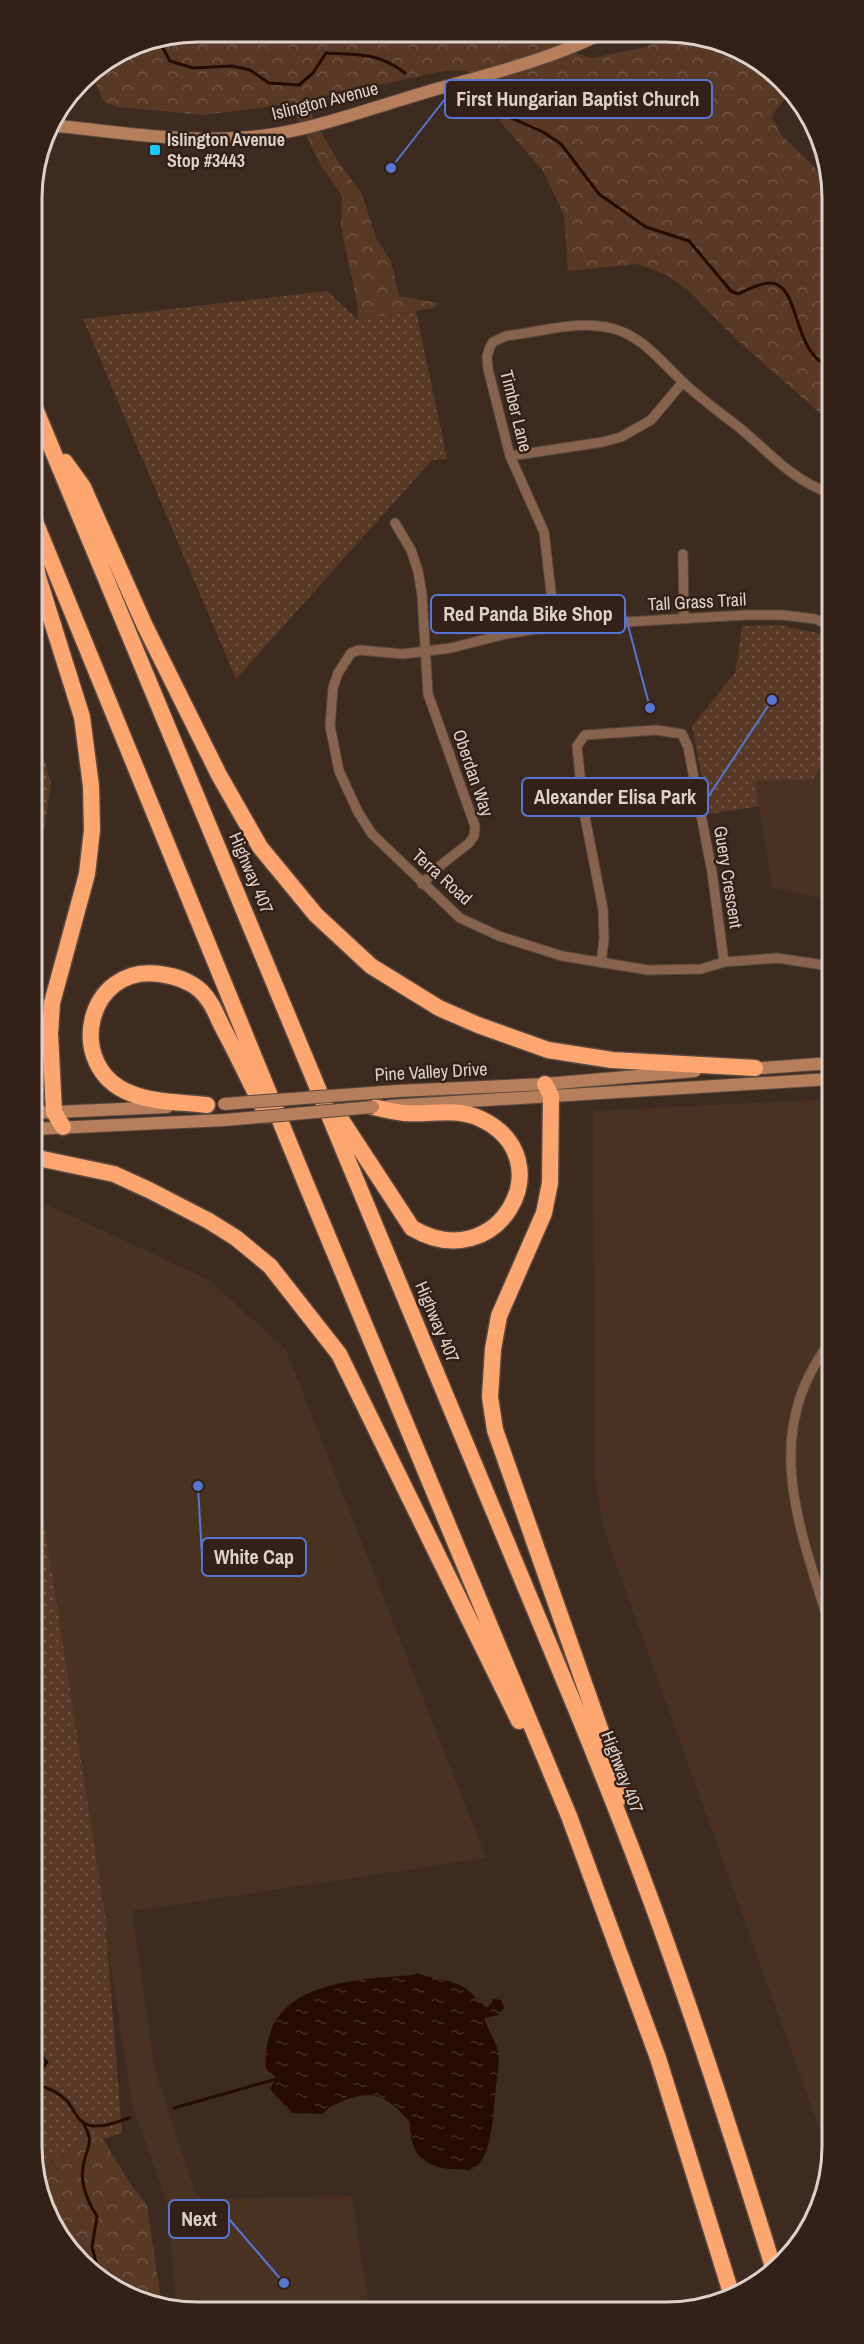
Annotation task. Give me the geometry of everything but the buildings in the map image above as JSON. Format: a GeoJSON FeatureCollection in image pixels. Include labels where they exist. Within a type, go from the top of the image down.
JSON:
{"type":"FeatureCollection","features":[{"type":"Feature","properties":{"kind":"highway","name":"Highway 407"},"geometry":{"type":"LineString","coordinates":[[42,425],[576,1709],[646,1887],[713,2079],[771,2261]]}},
{"type":"Feature","properties":{"kind":"highway"},"geometry":{"type":"LineString","coordinates":[[47,437],[83,487],[145,626],[219,775],[260,847],[316,915],[371,966],[439,1008],[478,1025],[548,1050],[612,1060],[755,1068]]}},
{"type":"Feature","properties":{"kind":"highway"},"geometry":{"type":"LineString","coordinates":[[42,538],[306,1184],[569,1816],[658,2058],[730,2288]]}},
{"type":"Feature","properties":{"kind":"highway"},"geometry":{"type":"LineString","coordinates":[[42,591],[82,717],[91,786],[92,830],[87,874],[52,1003],[50,1034],[54,1112],[63,1127]]}},
{"type":"Feature","properties":{"kind":"highway"},"geometry":{"type":"LineString","coordinates":[[207,1105],[145,1098],[119,1088],[102,1074],[94,1059],[91,1030],[95,1009],[106,990],[127,977],[150,973],[180,978],[200,990],[213,1004],[266,1113],[306,1184]]}},
{"type":"Feature","properties":{"kind":"highway"},"geometry":{"type":"LineString","coordinates":[[315,1079],[412,1228],[427,1237],[453,1242],[488,1232],[501,1220],[512,1206],[520,1187],[519,1169],[516,1154],[506,1137],[493,1125],[463,1113],[372,1107]]}},
{"type":"Feature","properties":{"kind":"highway"},"geometry":{"type":"LineString","coordinates":[[548,1090],[549,1183],[544,1213],[499,1316],[493,1349],[490,1397],[495,1430],[605,1743],[646,1887]]}},
{"type":"Feature","properties":{"kind":"highway"},"geometry":{"type":"LineString","coordinates":[[42,1159],[114,1174],[149,1190],[209,1221],[236,1238],[270,1266],[339,1354],[507,1697],[569,1816]]}},
{"type":"Feature","properties":{"kind":"main road","name":"Islington Avenue"},"geometry":{"type":"LineString","coordinates":[[60,126],[190,138],[240,138],[280,132],[342,117],[535,60],[584,42]]}},
{"type":"Feature","properties":{"kind":"main road","name":"Pine Valley Drive"},"geometry":{"type":"LineString","coordinates":[[397,1108],[681,1072],[822,1064]]}},
{"type":"Feature","properties":{"kind":"main road","name":"Pine Valley Drive"},"geometry":{"type":"LineString","coordinates":[[42,1113],[224,1104],[397,1091],[548,1090],[822,1079]]}},
{"type":"Feature","properties":{"kind":"main road","name":"Pine Valley Drive"},"geometry":{"type":"LineString","coordinates":[[42,1128],[225,1120],[372,1107]]}},
{"type":"Feature","properties":{"kind":"street","name":"Timber Lane"},"geometry":{"type":"LineString","coordinates":[[555,626],[544,532],[510,456],[488,369],[487,356],[490,347],[499,339],[568,326],[592,325],[610,328],[636,338],[667,364],[683,382],[744,431],[794,476],[822,490]]}},
{"type":"Feature","properties":{"kind":"street"},"geometry":{"type":"LineString","coordinates":[[510,456],[603,442],[621,437],[651,420],[683,382]]}},
{"type":"Feature","properties":{"kind":"street","name":"Oberdan Way"},"geometry":{"type":"LineString","coordinates":[[395,523],[411,550],[422,595],[428,694],[475,826],[474,836],[469,843],[441,865],[422,884]]}},
{"type":"Feature","properties":{"kind":"street"},"geometry":{"type":"LineString","coordinates":[[683,554],[684,618]]}},
{"type":"Feature","properties":{"kind":"street","name":"Tall Grass Trail"},"geometry":{"type":"LineString","coordinates":[[424,652],[555,626],[782,615],[822,622]]}},
{"type":"Feature","properties":{"kind":"street","name":"Terra Road"},"geometry":{"type":"LineString","coordinates":[[424,652],[403,654],[359,650],[351,653],[338,673],[333,688],[330,726],[339,771],[358,813],[372,834],[460,918],[499,936],[562,956],[648,970],[701,969],[724,962],[777,958],[822,965]]}},
{"type":"Feature","properties":{"kind":"street","name":"Guery Crescent"},"geometry":{"type":"LineString","coordinates":[[601,963],[604,939],[603,909],[583,807],[577,746],[585,735],[656,730],[682,734],[688,747],[712,872],[724,962]]}},
{"type":"Feature","properties":{"kind":"street"},"geometry":{"type":"LineString","coordinates":[[822,1353],[811,1368],[800,1392],[790,1438],[790,1475],[805,1542],[822,1600]]}},
{"type":"Feature","properties":{"kind":"shaded area"},"geometry":{"type":"Polygon","coordinates":[[[822,764],[822,898],[772,888],[755,781],[812,780],[822,764]]]}},
{"type":"Feature","properties":{"kind":"shaded area"},"geometry":{"type":"Polygon","coordinates":[[[822,1099],[822,2136],[604,1530],[595,1475],[593,1111],[822,1099]]]}},
{"type":"Feature","properties":{"kind":"shaded area"},"geometry":{"type":"Polygon","coordinates":[[[42,1205],[50,1206],[211,1281],[286,1350],[486,1858],[132,1911],[155,2070],[195,2192],[202,2199],[352,2196],[368,2302],[175,2300],[168,2206],[132,2104],[42,1511],[42,1205]]]}},
{"type":"Feature","properties":{"kind":"green space"},"geometry":{"type":"Polygon","coordinates":[[[188,42],[562,42],[561,50],[593,58],[645,47],[658,42],[676,42],[716,50],[735,58],[761,74],[786,98],[772,118],[782,136],[820,172],[822,198],[822,415],[736,339],[689,291],[667,275],[637,264],[568,271],[564,215],[543,171],[500,121],[502,101],[499,92],[484,75],[465,71],[444,71],[304,101],[337,160],[362,194],[376,238],[391,261],[399,296],[439,303],[433,308],[358,320],[357,303],[341,227],[342,196],[322,167],[290,104],[203,115],[118,107],[103,101],[95,81],[111,68],[148,50],[188,42]]]}},
{"type":"Feature","properties":{"kind":"green space"},"geometry":{"type":"Polygon","coordinates":[[[327,291],[358,320],[416,311],[447,459],[432,460],[236,679],[83,319],[327,291]]]}},
{"type":"Feature","properties":{"kind":"green space"},"geometry":{"type":"Polygon","coordinates":[[[780,625],[822,634],[822,764],[812,780],[755,781],[759,806],[709,814],[692,726],[735,673],[742,626],[780,625]]]}},
{"type":"Feature","properties":{"kind":"green space"},"geometry":{"type":"Polygon","coordinates":[[[42,750],[51,784],[42,844],[42,750]]]}},
{"type":"Feature","properties":{"kind":"green space"},"geometry":{"type":"Polygon","coordinates":[[[42,1509],[105,1915],[122,2133],[103,2139],[93,2137],[52,2160],[44,2172],[42,2156],[42,1509]]]}},
{"type":"Feature","properties":{"kind":"green space"},"geometry":{"type":"Polygon","coordinates":[[[93,2137],[103,2139],[131,2185],[147,2205],[161,2297],[138,2290],[103,2270],[74,2241],[63,2224],[54,2206],[44,2172],[60,2154],[74,2144],[93,2137]]]}},
{"type":"Feature","properties":{"kind":"water"},"geometry":{"type":"Polygon","coordinates":[[[417,1973],[459,1985],[473,1994],[485,2007],[488,2007],[494,1999],[501,2000],[504,2008],[499,2015],[484,2018],[497,2048],[499,2066],[489,2142],[480,2163],[472,2170],[447,2169],[420,2157],[414,2148],[410,2122],[388,2101],[381,2098],[364,2095],[354,2097],[332,2106],[323,2114],[292,2113],[270,2089],[276,2077],[266,2069],[268,2040],[277,2018],[293,2002],[313,1991],[337,1984],[417,1973]]]}},
{"type":"Feature","properties":{"kind":"waterway"},"geometry":{"type":"LineString","coordinates":[[162,46],[170,61],[193,68],[232,66],[250,70],[269,83],[299,85],[313,73],[326,53],[377,58],[405,73]]}},
{"type":"Feature","properties":{"kind":"waterway"},"geometry":{"type":"LineString","coordinates":[[473,101],[543,132],[561,144],[599,194],[646,227],[689,241],[731,291],[738,294],[766,283],[780,286],[787,294],[809,348],[822,362]]}},
{"type":"Feature","properties":{"kind":"waterway"},"geometry":{"type":"LineString","coordinates":[[42,2057],[47,2062],[42,2069]]}},
{"type":"Feature","properties":{"kind":"waterway"},"geometry":{"type":"LineString","coordinates":[[174,2108],[276,2079]]}},
{"type":"Feature","properties":{"kind":"waterway"},"geometry":{"type":"LineString","coordinates":[[42,2087],[68,2102],[78,2118],[85,2124],[104,2126],[129,2118]]}},
{"type":"Feature","properties":{"kind":"waterway"},"geometry":{"type":"LineString","coordinates":[[83,2122],[90,2141],[82,2173],[88,2199],[97,2216],[92,2247],[96,2264]]}},
{"type":"Feature","properties":{"kind":"place","name":"Islington Avenue Stop #3443"},"geometry":{"type":"Point","coordinates":[155,150]}},
{"type":"Feature","properties":{"kind":"place","name":"First Hungarian Baptist Church"},"geometry":{"type":"Point","coordinates":[391,168]}},
{"type":"Feature","properties":{"kind":"place","name":"Alexander Elisa Park"},"geometry":{"type":"Point","coordinates":[772,700]}},
{"type":"Feature","properties":{"kind":"place","name":"Red Panda Bike Shop"},"geometry":{"type":"Point","coordinates":[650,708]}},
{"type":"Feature","properties":{"kind":"place","name":"White Cap"},"geometry":{"type":"Point","coordinates":[198,1486]}},
{"type":"Feature","properties":{"kind":"place","name":"Next"},"geometry":{"type":"Point","coordinates":[284,2283]}}]}
